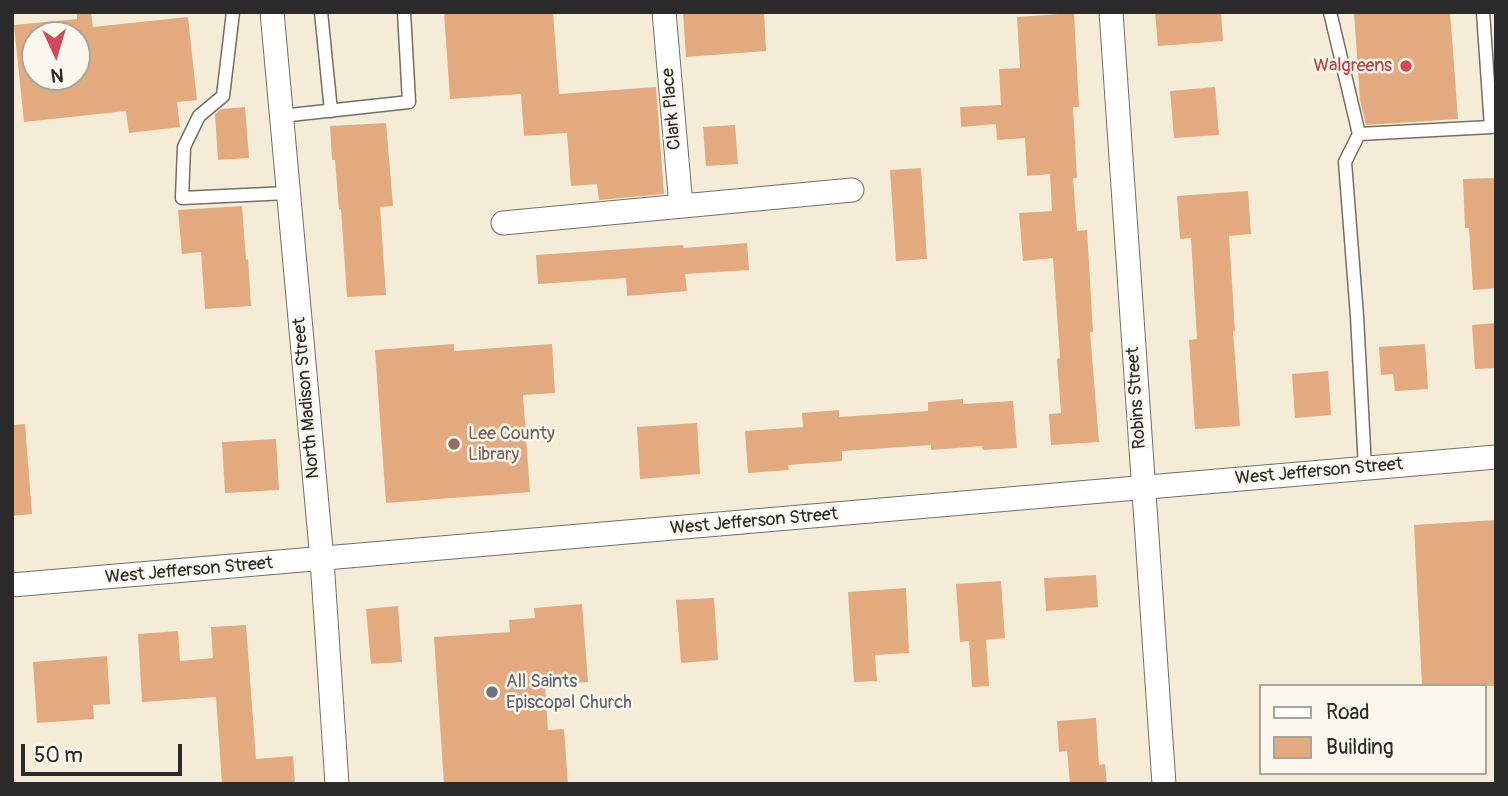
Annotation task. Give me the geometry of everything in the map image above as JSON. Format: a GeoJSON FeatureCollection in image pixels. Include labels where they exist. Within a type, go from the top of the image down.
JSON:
{"type":"FeatureCollection","features":[{"type":"Feature","properties":{"kind":"street","name":"North Madison Street"},"geometry":{"type":"LineString","coordinates":[[272,12],[322,560],[337,784]]}},
{"type":"Feature","properties":{"kind":"street","name":"Clark Place"},"geometry":{"type":"LineString","coordinates":[[664,12],[681,206]]}},
{"type":"Feature","properties":{"kind":"street","name":"Robins Street"},"geometry":{"type":"LineString","coordinates":[[1111,12],[1164,784]]}},
{"type":"Feature","properties":{"kind":"street"},"geometry":{"type":"LineString","coordinates":[[503,223],[852,190]]}},
{"type":"Feature","properties":{"kind":"street","name":"West Jefferson Street"},"geometry":{"type":"LineString","coordinates":[[12,585],[1496,457]]}},
{"type":"Feature","properties":{"kind":"lane"},"geometry":{"type":"LineString","coordinates":[[233,12],[223,96],[200,116],[184,147],[182,198],[288,193]]}},
{"type":"Feature","properties":{"kind":"lane"},"geometry":{"type":"LineString","coordinates":[[321,12],[331,111]]}},
{"type":"Feature","properties":{"kind":"lane"},"geometry":{"type":"LineString","coordinates":[[281,116],[410,101],[404,12]]}},
{"type":"Feature","properties":{"kind":"lane"},"geometry":{"type":"LineString","coordinates":[[1329,12],[1359,134],[1345,162],[1365,468]]}},
{"type":"Feature","properties":{"kind":"lane"},"geometry":{"type":"LineString","coordinates":[[1359,134],[1493,127],[1483,12]]}},
{"type":"Feature","properties":{"kind":"building"},"geometry":{"type":"Polygon","coordinates":[[[77,12],[91,12],[93,27],[188,17],[197,100],[177,102],[180,127],[129,133],[126,111],[24,122],[14,25],[21,24],[21,91],[91,91],[91,21],[56,21],[77,19],[77,12]]]}},
{"type":"Feature","properties":{"kind":"building"},"geometry":{"type":"Polygon","coordinates":[[[444,12],[553,12],[559,94],[656,87],[664,194],[599,200],[597,184],[571,186],[567,133],[524,136],[521,94],[450,99],[444,12]]]}},
{"type":"Feature","properties":{"kind":"building"},"geometry":{"type":"Polygon","coordinates":[[[683,12],[764,12],[766,51],[686,57],[683,12]]]}},
{"type":"Feature","properties":{"kind":"building"},"geometry":{"type":"Polygon","coordinates":[[[1155,12],[1221,12],[1223,41],[1158,46],[1155,12]]]}},
{"type":"Feature","properties":{"kind":"building","name":"Walgreens"},"geometry":{"type":"Polygon","coordinates":[[[1354,12],[1450,12],[1458,119],[1366,125],[1360,100],[1354,12]]]}},
{"type":"Feature","properties":{"kind":"building"},"geometry":{"type":"Polygon","coordinates":[[[1074,13],[1079,107],[1073,107],[1077,178],[1073,178],[1077,231],[1087,230],[1093,332],[1090,332],[1099,442],[1051,445],[1049,414],[1061,413],[1053,258],[1023,261],[1019,213],[1052,211],[1050,174],[1027,176],[1025,138],[997,140],[996,124],[961,127],[960,107],[1001,105],[999,69],[1020,68],[1017,17],[1074,13]]]}},
{"type":"Feature","properties":{"kind":"building"},"geometry":{"type":"Polygon","coordinates":[[[1215,87],[1219,135],[1174,138],[1170,91],[1215,87]]]}},
{"type":"Feature","properties":{"kind":"building"},"geometry":{"type":"Polygon","coordinates":[[[245,107],[249,158],[218,160],[215,114],[221,109],[245,107]]]}},
{"type":"Feature","properties":{"kind":"building"},"geometry":{"type":"Polygon","coordinates":[[[386,123],[393,206],[380,207],[386,295],[347,297],[341,209],[339,210],[335,160],[332,160],[330,126],[386,123]]]}},
{"type":"Feature","properties":{"kind":"building"},"geometry":{"type":"Polygon","coordinates":[[[735,125],[738,164],[706,166],[703,127],[735,125]]]}},
{"type":"Feature","properties":{"kind":"building"},"geometry":{"type":"Polygon","coordinates":[[[921,168],[927,259],[896,261],[890,170],[921,168]]]}},
{"type":"Feature","properties":{"kind":"building"},"geometry":{"type":"Polygon","coordinates":[[[1496,178],[1496,288],[1473,290],[1469,228],[1465,228],[1463,179],[1496,178]]]}},
{"type":"Feature","properties":{"kind":"building"},"geometry":{"type":"Polygon","coordinates":[[[1248,191],[1251,234],[1229,236],[1240,426],[1195,429],[1189,340],[1197,339],[1191,238],[1180,239],[1177,196],[1248,191]]]}},
{"type":"Feature","properties":{"kind":"building"},"geometry":{"type":"Polygon","coordinates":[[[242,206],[251,306],[205,309],[201,252],[182,254],[178,210],[242,206]]]}},
{"type":"Feature","properties":{"kind":"building"},"geometry":{"type":"Polygon","coordinates":[[[747,243],[749,270],[685,274],[687,291],[627,296],[626,278],[538,284],[536,255],[747,243]]]}},
{"type":"Feature","properties":{"kind":"building"},"geometry":{"type":"Polygon","coordinates":[[[1496,323],[1496,368],[1475,369],[1472,325],[1496,323]]]}},
{"type":"Feature","properties":{"kind":"building","name":"Lee County Library"},"geometry":{"type":"Polygon","coordinates":[[[454,344],[454,351],[552,344],[555,393],[523,395],[530,492],[386,503],[375,350],[454,344]]]}},
{"type":"Feature","properties":{"kind":"building"},"geometry":{"type":"Polygon","coordinates":[[[1425,344],[1428,389],[1395,391],[1393,374],[1381,375],[1379,347],[1425,344]]]}},
{"type":"Feature","properties":{"kind":"building"},"geometry":{"type":"Polygon","coordinates":[[[1328,371],[1331,415],[1295,418],[1292,374],[1328,371]]]}},
{"type":"Feature","properties":{"kind":"building"},"geometry":{"type":"Polygon","coordinates":[[[963,399],[963,404],[1013,401],[1017,448],[983,450],[982,446],[931,450],[931,445],[842,451],[842,461],[788,465],[789,470],[748,473],[745,431],[803,427],[802,413],[839,410],[839,417],[928,411],[928,402],[963,399]]]}},
{"type":"Feature","properties":{"kind":"building"},"geometry":{"type":"Polygon","coordinates":[[[697,423],[700,474],[640,479],[637,427],[697,423]]]}},
{"type":"Feature","properties":{"kind":"building"},"geometry":{"type":"Polygon","coordinates":[[[25,424],[32,514],[12,516],[12,425],[25,424]]]}},
{"type":"Feature","properties":{"kind":"building"},"geometry":{"type":"Polygon","coordinates":[[[276,439],[279,490],[225,493],[222,442],[276,439]]]}},
{"type":"Feature","properties":{"kind":"building"},"geometry":{"type":"Polygon","coordinates":[[[1496,520],[1496,686],[1422,684],[1414,525],[1496,520]]]}},
{"type":"Feature","properties":{"kind":"building"},"geometry":{"type":"Polygon","coordinates":[[[1096,575],[1098,607],[1046,611],[1044,578],[1096,575]]]}},
{"type":"Feature","properties":{"kind":"building"},"geometry":{"type":"Polygon","coordinates":[[[1001,581],[1005,638],[986,640],[989,686],[972,687],[969,641],[960,642],[956,584],[1001,581]]]}},
{"type":"Feature","properties":{"kind":"building"},"geometry":{"type":"Polygon","coordinates":[[[906,588],[909,653],[875,655],[877,681],[854,682],[848,592],[906,588]]]}},
{"type":"Feature","properties":{"kind":"building"},"geometry":{"type":"Polygon","coordinates":[[[714,598],[718,660],[681,663],[676,600],[714,598]]]}},
{"type":"Feature","properties":{"kind":"building","name":"All Saints Episcopal Church"},"geometry":{"type":"Polygon","coordinates":[[[582,604],[588,682],[545,685],[548,730],[564,729],[568,784],[444,784],[434,637],[510,632],[509,620],[535,618],[534,608],[582,604]]]}},
{"type":"Feature","properties":{"kind":"building"},"geometry":{"type":"Polygon","coordinates":[[[398,606],[402,662],[371,664],[366,609],[398,606]]]}},
{"type":"Feature","properties":{"kind":"building"},"geometry":{"type":"Polygon","coordinates":[[[246,625],[256,759],[293,756],[295,784],[222,784],[216,697],[142,702],[138,634],[178,631],[180,661],[213,658],[211,627],[246,625]]]}},
{"type":"Feature","properties":{"kind":"building"},"geometry":{"type":"Polygon","coordinates":[[[107,656],[110,704],[93,705],[94,719],[37,723],[33,662],[107,656]]]}},
{"type":"Feature","properties":{"kind":"building"},"geometry":{"type":"Polygon","coordinates":[[[1096,718],[1099,765],[1105,764],[1107,784],[1070,784],[1067,751],[1059,752],[1057,721],[1096,718]]]}},
{"type":"Feature","properties":{"kind":"place","name":"Walgreens"},"geometry":{"type":"Point","coordinates":[1406,66]}},
{"type":"Feature","properties":{"kind":"place","name":"Lee County Library"},"geometry":{"type":"Point","coordinates":[454,444]}},
{"type":"Feature","properties":{"kind":"place","name":"All Saints Episcopal Church"},"geometry":{"type":"Point","coordinates":[492,692]}}]}
